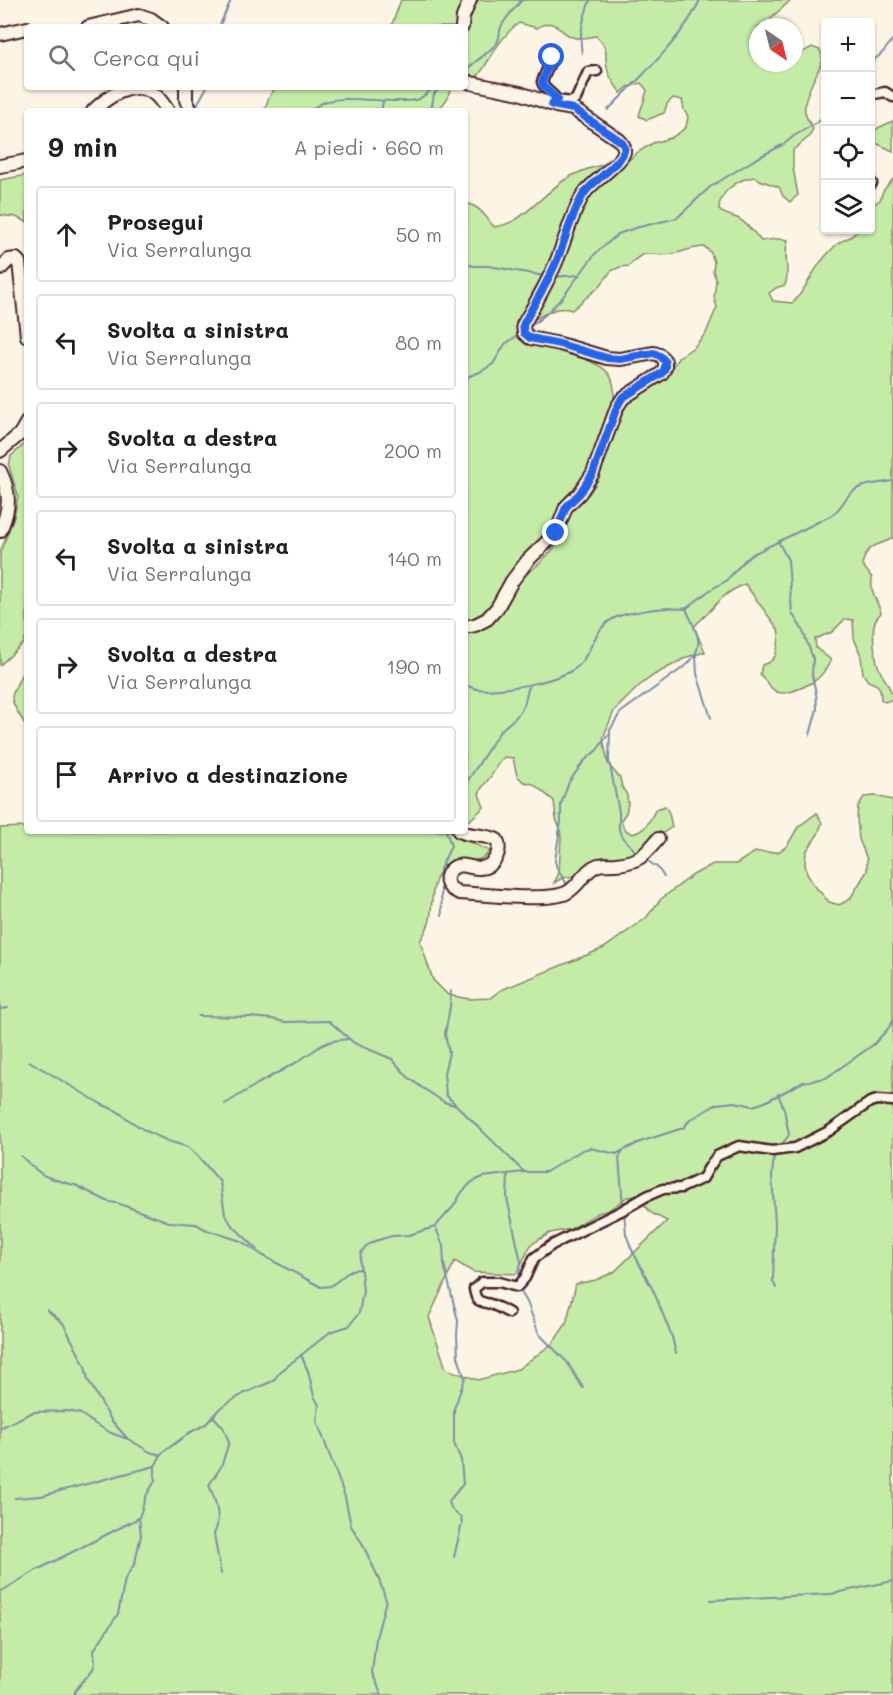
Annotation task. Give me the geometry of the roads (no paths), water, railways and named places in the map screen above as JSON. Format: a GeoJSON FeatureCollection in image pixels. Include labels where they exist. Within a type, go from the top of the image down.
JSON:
{"type":"FeatureCollection","features":[{"type":"Feature","properties":{"kind":"street"},"geometry":{"type":"LineString","coordinates":[[462,24],[470,0]]}},
{"type":"Feature","properties":{"kind":"street"},"geometry":{"type":"LineString","coordinates":[[100,24],[139,15],[157,24]]}},
{"type":"Feature","properties":{"kind":"street"},"geometry":{"type":"LineString","coordinates":[[0,34],[24,29]]}},
{"type":"Feature","properties":{"kind":"street"},"geometry":{"type":"LineString","coordinates":[[552,57],[542,82],[554,102]]}},
{"type":"Feature","properties":{"kind":"street"},"geometry":{"type":"LineString","coordinates":[[554,102],[571,102],[576,99],[588,72],[597,71]]}},
{"type":"Feature","properties":{"kind":"street"},"geometry":{"type":"LineString","coordinates":[[468,82],[520,93],[573,109],[624,145],[623,155],[586,191],[580,201],[556,262],[523,325],[524,333],[530,338],[607,358],[620,359],[654,353],[665,361],[662,373],[622,398],[593,473],[580,493],[566,507],[556,533],[528,560],[512,581],[497,608],[487,619],[468,626]]}},
{"type":"Feature","properties":{"kind":"street"},"geometry":{"type":"LineString","coordinates":[[98,107],[110,97],[125,90]]}},
{"type":"Feature","properties":{"kind":"street"},"geometry":{"type":"LineString","coordinates":[[144,90],[153,93],[166,108]]}},
{"type":"Feature","properties":{"kind":"street"},"geometry":{"type":"LineString","coordinates":[[186,90],[186,100],[190,108]]}},
{"type":"Feature","properties":{"kind":"street"},"geometry":{"type":"LineString","coordinates":[[875,94],[885,92],[893,97]]}},
{"type":"Feature","properties":{"kind":"street"},"geometry":{"type":"LineString","coordinates":[[0,166],[24,162]]}},
{"type":"Feature","properties":{"kind":"street"},"geometry":{"type":"LineString","coordinates":[[0,269],[9,260],[19,261],[24,308]]}},
{"type":"Feature","properties":{"kind":"street"},"geometry":{"type":"LineString","coordinates":[[0,451],[20,434],[24,427]]}},
{"type":"Feature","properties":{"kind":"street"},"geometry":{"type":"LineString","coordinates":[[0,471],[9,499],[5,520],[0,531]]}},
{"type":"Feature","properties":{"kind":"street"},"geometry":{"type":"LineString","coordinates":[[467,834],[490,836],[497,840],[500,847],[499,854],[489,865],[481,868],[454,867],[446,877],[451,889],[459,893],[523,896],[564,894],[573,889],[591,868],[598,865],[633,862],[645,855],[658,839]]}},
{"type":"Feature","properties":{"kind":"street"},"geometry":{"type":"LineString","coordinates":[[509,1313],[480,1302],[475,1297],[474,1289],[482,1282],[499,1282],[517,1287],[525,1278],[534,1258],[552,1245],[647,1196],[663,1189],[681,1188],[703,1178],[717,1156],[739,1146],[772,1152],[795,1148],[820,1137],[870,1102],[893,1101]]}},
{"type":"Feature","properties":{"kind":"waterway"},"geometry":{"type":"LineString","coordinates":[[220,24],[231,0]]}},
{"type":"Feature","properties":{"kind":"waterway"},"geometry":{"type":"LineString","coordinates":[[468,68],[496,45],[503,23],[522,0]]}},
{"type":"Feature","properties":{"kind":"waterway"},"geometry":{"type":"LineString","coordinates":[[582,53],[581,33],[590,0]]}},
{"type":"Feature","properties":{"kind":"waterway"},"geometry":{"type":"LineString","coordinates":[[608,110],[671,44],[700,0]]}},
{"type":"Feature","properties":{"kind":"waterway"},"geometry":{"type":"LineString","coordinates":[[875,59],[893,39]]}},
{"type":"Feature","properties":{"kind":"waterway"},"geometry":{"type":"LineString","coordinates":[[195,108],[205,90]]}},
{"type":"Feature","properties":{"kind":"waterway"},"geometry":{"type":"LineString","coordinates":[[314,108],[322,103],[341,99],[415,100],[431,90]]}},
{"type":"Feature","properties":{"kind":"waterway"},"geometry":{"type":"LineString","coordinates":[[432,108],[434,94],[437,90]]}},
{"type":"Feature","properties":{"kind":"waterway"},"geometry":{"type":"LineString","coordinates":[[382,108],[383,102]]}},
{"type":"Feature","properties":{"kind":"waterway"},"geometry":{"type":"LineString","coordinates":[[527,329],[562,298],[595,254],[618,234],[677,218],[710,187],[821,120]]}},
{"type":"Feature","properties":{"kind":"waterway"},"geometry":{"type":"LineString","coordinates":[[468,264],[545,276]]}},
{"type":"Feature","properties":{"kind":"waterway"},"geometry":{"type":"LineString","coordinates":[[553,277],[578,275]]}},
{"type":"Feature","properties":{"kind":"waterway"},"geometry":{"type":"LineString","coordinates":[[468,377],[493,364],[505,344],[520,334]]}},
{"type":"Feature","properties":{"kind":"waterway"},"geometry":{"type":"LineString","coordinates":[[468,686],[487,690],[515,687],[572,671],[584,659],[599,631],[611,620],[643,611],[687,608],[726,581],[753,554],[832,515],[852,492],[869,485],[893,481]]}},
{"type":"Feature","properties":{"kind":"waterway"},"geometry":{"type":"LineString","coordinates":[[779,543],[788,560],[792,613],[802,629],[813,658],[812,675],[817,709],[810,735]]}},
{"type":"Feature","properties":{"kind":"waterway"},"geometry":{"type":"LineString","coordinates":[[638,854],[622,837],[619,830],[619,812],[609,760],[610,730],[620,713],[688,664],[694,657],[698,637],[686,609]]}},
{"type":"Feature","properties":{"kind":"waterway"},"geometry":{"type":"LineString","coordinates":[[696,655],[697,674],[711,718]]}},
{"type":"Feature","properties":{"kind":"waterway"},"geometry":{"type":"LineString","coordinates":[[468,780],[500,731],[516,717],[524,705],[529,686]]}},
{"type":"Feature","properties":{"kind":"waterway"},"geometry":{"type":"LineString","coordinates":[[568,886],[555,861],[561,804],[569,782],[584,761],[597,750],[608,735]]}},
{"type":"Feature","properties":{"kind":"waterway"},"geometry":{"type":"LineString","coordinates":[[442,916],[440,869],[451,846],[447,834]]}},
{"type":"Feature","properties":{"kind":"waterway"},"geometry":{"type":"LineString","coordinates":[[645,859],[658,868],[664,877]]}},
{"type":"Feature","properties":{"kind":"waterway"},"geometry":{"type":"LineString","coordinates":[[451,991],[445,1034],[449,1053],[444,1073],[446,1095],[524,1172]]}},
{"type":"Feature","properties":{"kind":"waterway"},"geometry":{"type":"LineString","coordinates":[[0,1009],[8,1008]]}},
{"type":"Feature","properties":{"kind":"waterway"},"geometry":{"type":"LineString","coordinates":[[198,1016],[250,1017],[285,1022],[329,1021],[354,1043],[392,1059],[408,1077],[421,1087],[444,1102],[454,1105]]}},
{"type":"Feature","properties":{"kind":"waterway"},"geometry":{"type":"LineString","coordinates":[[75,1695],[75,1691],[93,1669],[94,1650],[118,1614],[125,1579],[135,1563],[141,1535],[139,1518],[146,1496],[155,1481],[155,1466],[162,1453],[189,1433],[206,1424],[220,1408],[245,1393],[273,1381],[280,1372],[330,1332],[349,1326],[359,1313],[363,1291],[360,1262],[361,1253],[366,1246],[392,1236],[409,1235],[435,1227],[453,1207],[462,1192],[472,1182],[483,1177],[546,1172],[582,1150],[590,1148],[616,1154],[640,1142],[683,1128],[690,1120],[717,1104],[735,1102],[753,1106],[803,1082],[826,1078],[873,1045],[893,1021]]}},
{"type":"Feature","properties":{"kind":"waterway"},"geometry":{"type":"LineString","coordinates":[[225,1104],[322,1045],[348,1039]]}},
{"type":"Feature","properties":{"kind":"waterway"},"geometry":{"type":"LineString","coordinates":[[29,1061],[101,1104],[117,1111],[144,1130],[188,1147],[220,1182],[225,1214],[231,1224],[257,1249]]}},
{"type":"Feature","properties":{"kind":"waterway"},"geometry":{"type":"LineString","coordinates":[[778,1094],[784,1109],[789,1135],[779,1148]]}},
{"type":"Feature","properties":{"kind":"waterway"},"geometry":{"type":"LineString","coordinates":[[622,1152],[619,1158],[623,1205]]}},
{"type":"Feature","properties":{"kind":"waterway"},"geometry":{"type":"LineString","coordinates":[[774,1155],[772,1176],[775,1224],[773,1281],[776,1288]]}},
{"type":"Feature","properties":{"kind":"waterway"},"geometry":{"type":"LineString","coordinates":[[21,1156],[43,1175],[75,1185],[109,1202],[169,1222],[196,1224],[241,1241],[321,1287],[331,1286],[351,1270],[361,1269]]}},
{"type":"Feature","properties":{"kind":"waterway"},"geometry":{"type":"LineString","coordinates":[[508,1175],[507,1198],[521,1262],[518,1280]]}},
{"type":"Feature","properties":{"kind":"waterway"},"geometry":{"type":"LineString","coordinates":[[624,1211],[626,1234],[631,1248],[654,1292],[676,1353]]}},
{"type":"Feature","properties":{"kind":"waterway"},"geometry":{"type":"LineString","coordinates":[[436,1228],[443,1246],[444,1264],[458,1321],[458,1357],[465,1378],[454,1409],[454,1443],[461,1460],[463,1484],[449,1501],[450,1506],[461,1517],[462,1523],[454,1557]]}},
{"type":"Feature","properties":{"kind":"waterway"},"geometry":{"type":"LineString","coordinates":[[519,1289],[527,1302],[539,1334],[567,1362],[583,1388]]}},
{"type":"Feature","properties":{"kind":"waterway"},"geometry":{"type":"LineString","coordinates":[[47,1310],[63,1323],[85,1366],[88,1380],[111,1420],[127,1438]]}},
{"type":"Feature","properties":{"kind":"waterway"},"geometry":{"type":"LineString","coordinates":[[301,1355],[319,1405],[317,1421],[345,1497],[351,1526],[362,1543],[386,1600],[376,1638],[372,1673],[382,1695]]}},
{"type":"Feature","properties":{"kind":"waterway"},"geometry":{"type":"LineString","coordinates":[[0,1428],[33,1412],[69,1411],[81,1414],[111,1433],[161,1455]]}},
{"type":"Feature","properties":{"kind":"waterway"},"geometry":{"type":"LineString","coordinates":[[213,1416],[223,1427],[229,1442],[221,1467],[209,1485],[217,1510],[218,1520],[214,1534],[221,1574]]}},
{"type":"Feature","properties":{"kind":"waterway"},"geometry":{"type":"LineString","coordinates":[[15,1498],[41,1496],[155,1466]]}},
{"type":"Feature","properties":{"kind":"waterway"},"geometry":{"type":"LineString","coordinates":[[0,1592],[35,1571],[139,1518]]}},
{"type":"Feature","properties":{"kind":"waterway"},"geometry":{"type":"LineString","coordinates":[[711,1600],[831,1594],[893,1581]]}}]}
